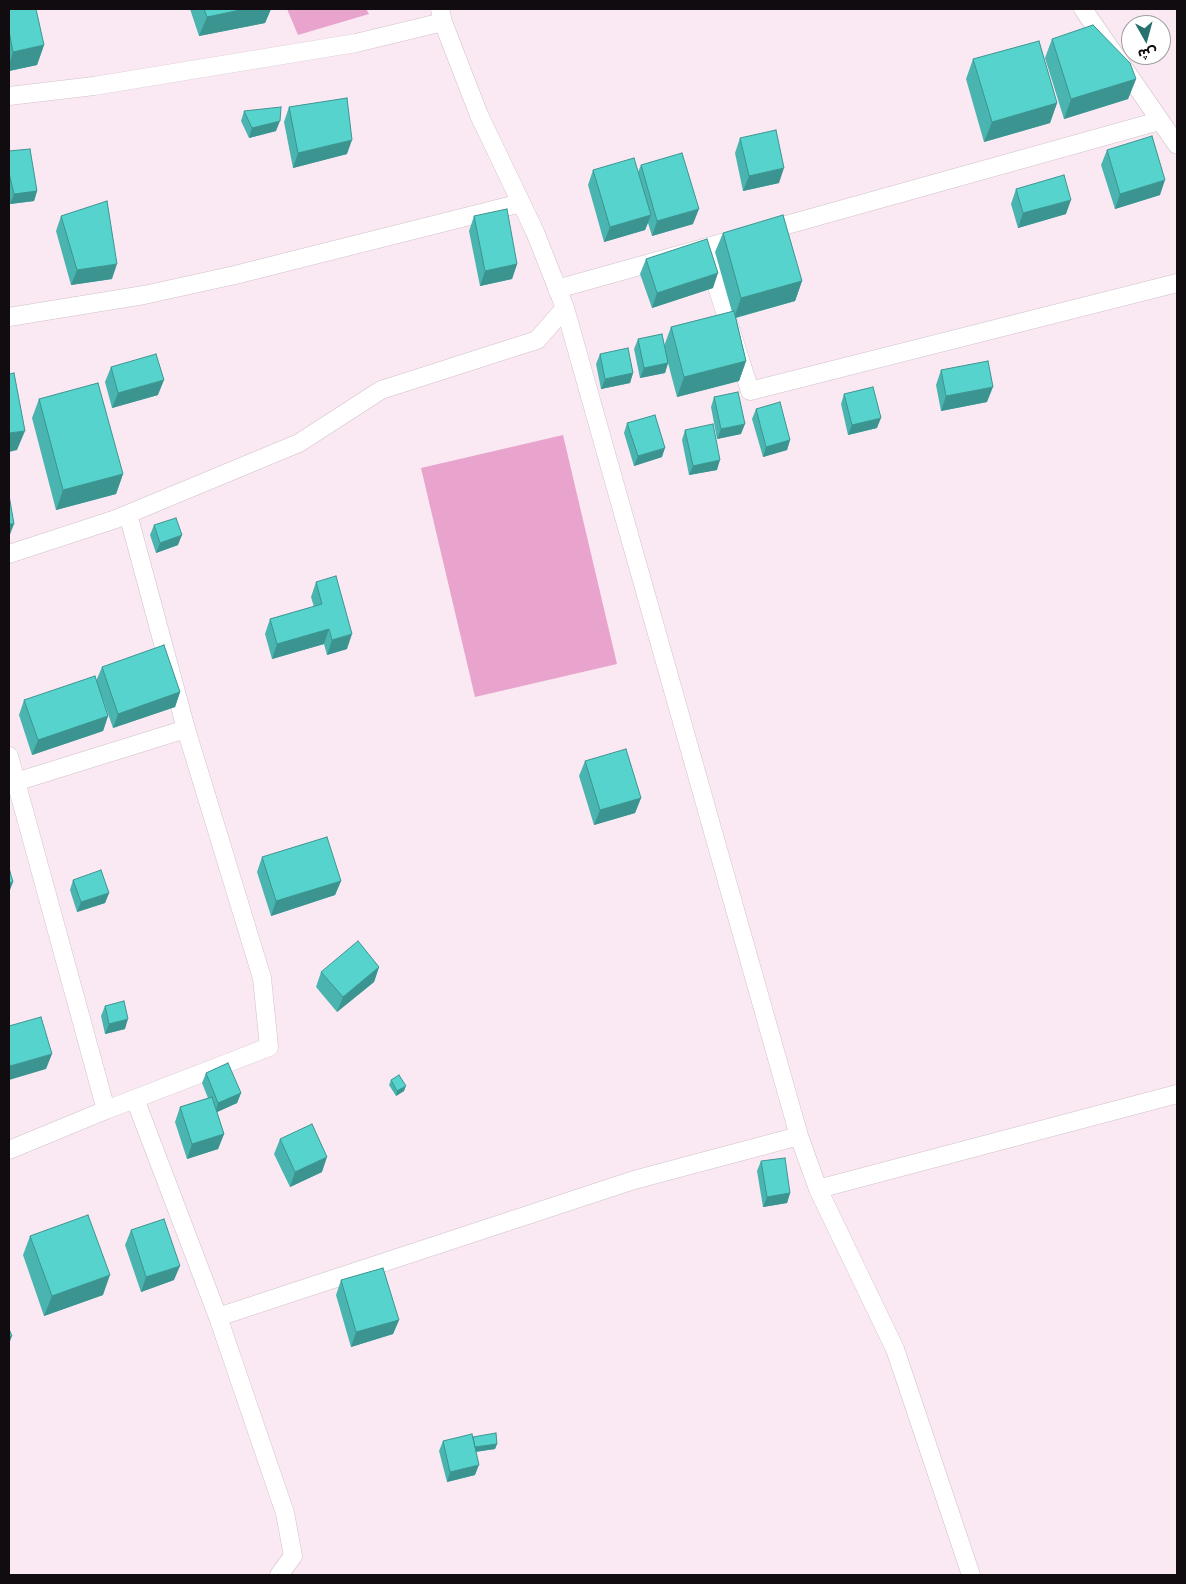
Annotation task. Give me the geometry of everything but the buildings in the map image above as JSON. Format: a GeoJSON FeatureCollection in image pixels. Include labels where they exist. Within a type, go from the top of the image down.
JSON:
{"type":"FeatureCollection","features":[{"type":"Feature","properties":{"kind":"street"},"geometry":{"type":"LineString","coordinates":[[1083,9],[1177,145]]}},
{"type":"Feature","properties":{"kind":"street"},"geometry":{"type":"LineString","coordinates":[[9,96],[94,86],[356,43],[443,13],[478,115],[535,232],[564,308],[799,1136],[818,1189],[895,1349],[971,1575]]}},
{"type":"Feature","properties":{"kind":"street"},"geometry":{"type":"LineString","coordinates":[[557,289],[1159,121]]}},
{"type":"Feature","properties":{"kind":"street"},"geometry":{"type":"LineString","coordinates":[[9,317],[144,295],[226,277],[521,204]]}},
{"type":"Feature","properties":{"kind":"street"},"geometry":{"type":"LineString","coordinates":[[704,248],[750,391],[1177,283]]}},
{"type":"Feature","properties":{"kind":"street"},"geometry":{"type":"LineString","coordinates":[[9,554],[128,514],[299,443],[381,390],[537,340],[564,308]]}},
{"type":"Feature","properties":{"kind":"street"},"geometry":{"type":"LineString","coordinates":[[9,1150],[269,1047],[262,978],[186,729],[128,514]]}},
{"type":"Feature","properties":{"kind":"street"},"geometry":{"type":"LineString","coordinates":[[12,782],[186,729]]}},
{"type":"Feature","properties":{"kind":"street"},"geometry":{"type":"LineString","coordinates":[[9,756],[12,782],[106,1110]]}},
{"type":"Feature","properties":{"kind":"street"},"geometry":{"type":"LineString","coordinates":[[818,1189],[1177,1094]]}},
{"type":"Feature","properties":{"kind":"street"},"geometry":{"type":"LineString","coordinates":[[135,1099],[218,1317],[285,1513],[293,1556],[279,1575]]}},
{"type":"Feature","properties":{"kind":"street"},"geometry":{"type":"LineString","coordinates":[[218,1317],[634,1180],[799,1136]]}},
{"type":"Feature","properties":{"kind":"shaded area"},"geometry":{"type":"Polygon","coordinates":[[[287,9],[366,9],[369,14],[298,35],[287,9]]]}},
{"type":"Feature","properties":{"kind":"shaded area"},"geometry":{"type":"Polygon","coordinates":[[[563,435],[617,664],[475,697],[421,468],[563,435]]]}}]}
